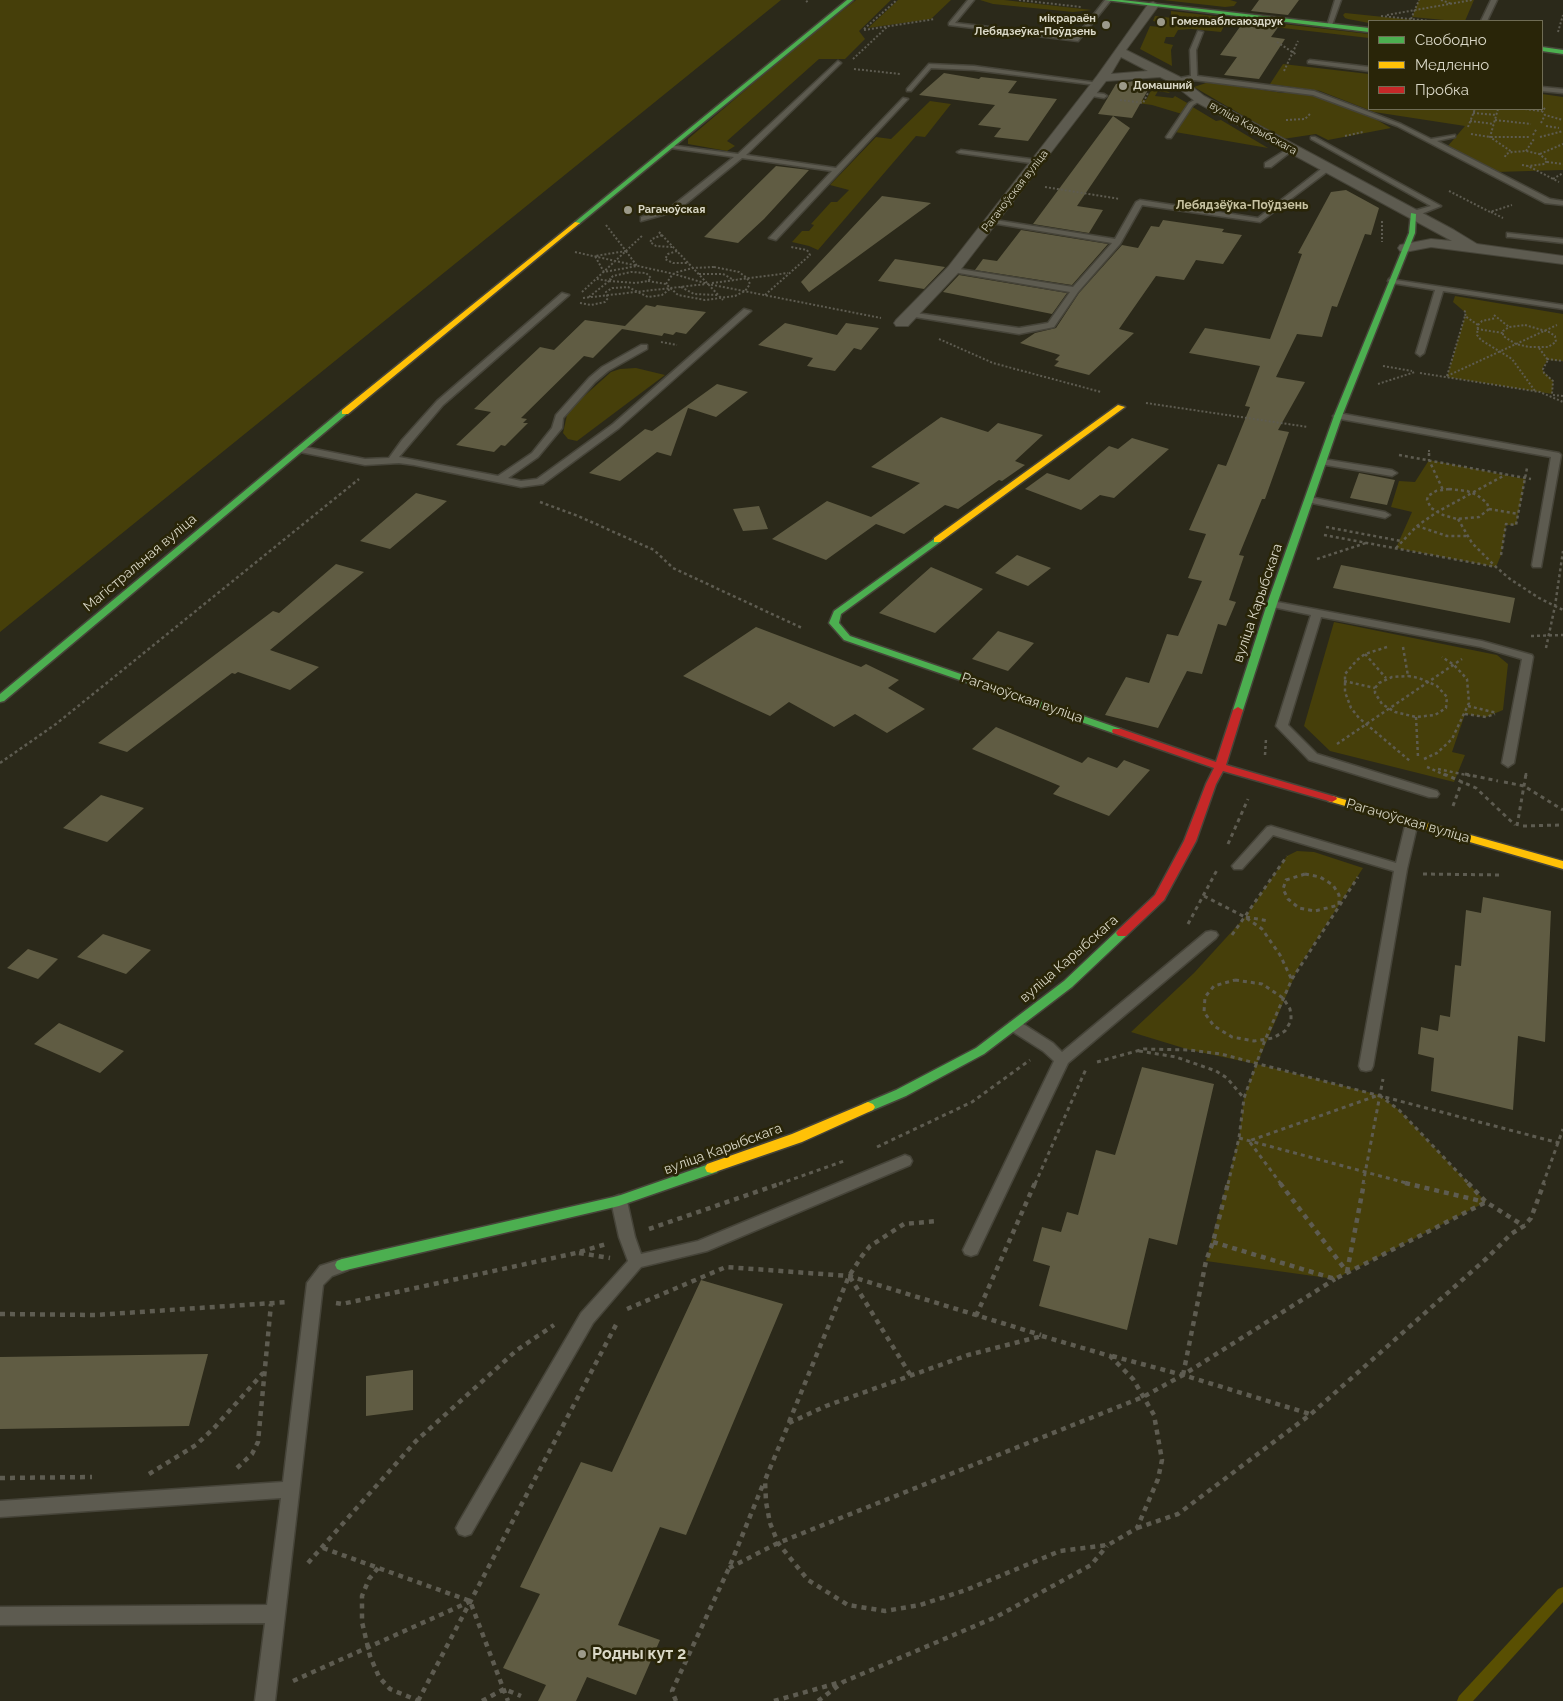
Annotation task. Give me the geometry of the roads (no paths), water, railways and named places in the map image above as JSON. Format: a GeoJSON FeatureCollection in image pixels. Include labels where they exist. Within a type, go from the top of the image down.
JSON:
{"type":"FeatureCollection","features":[{"type":"Feature","properties":{"kind":"street","name":"Магістральная вуліца"},"geometry":{"type":"LineString","coordinates":[[0,699],[300,449],[850,0]]}},
{"type":"Feature","properties":{"kind":"street"},"geometry":{"type":"LineString","coordinates":[[1108,0],[1368,30]]}},
{"type":"Feature","properties":{"kind":"street"},"geometry":{"type":"LineString","coordinates":[[1119,51],[1153,5]]}},
{"type":"Feature","properties":{"kind":"street"},"geometry":{"type":"LineString","coordinates":[[1543,49],[1563,52]]}},
{"type":"Feature","properties":{"kind":"street","name":"вуліца Карыбскага"},"geometry":{"type":"LineString","coordinates":[[1119,51],[1176,80],[1200,99],[1449,233],[1471,247]]}},
{"type":"Feature","properties":{"kind":"street","name":"Рагачоўская вуліца"},"geometry":{"type":"LineString","coordinates":[[905,318],[953,270],[1022,184],[1098,88],[1119,51]]}},
{"type":"Feature","properties":{"kind":"street"},"geometry":{"type":"LineString","coordinates":[[1098,88],[1162,73]]}},
{"type":"Feature","properties":{"kind":"street"},"geometry":{"type":"LineString","coordinates":[[1413,214],[1412,233],[1416,238],[1431,243],[1563,260]]}},
{"type":"Feature","properties":{"kind":"street"},"geometry":{"type":"LineString","coordinates":[[1405,248],[1431,243],[1444,244],[1452,240],[1453,235],[1430,228],[1418,229],[1412,233]]}},
{"type":"Feature","properties":{"kind":"street","name":"вуліца Карыбскага"},"geometry":{"type":"LineString","coordinates":[[342,1265],[619,1201],[797,1138],[901,1093],[980,1051],[1015,1026],[1068,984],[1160,897],[1190,840],[1211,784],[1220,767],[1272,604],[1338,416],[1412,233]]}},
{"type":"Feature","properties":{"kind":"street","name":"Рагачоўская вуліца"},"geometry":{"type":"LineString","coordinates":[[1121,407],[837,613],[834,623],[847,638],[1220,767],[1563,865]]}},
{"type":"Feature","properties":{"kind":"lane"},"geometry":{"type":"LineString","coordinates":[[971,0],[951,24],[1078,39],[1108,0]]}},
{"type":"Feature","properties":{"kind":"lane"},"geometry":{"type":"LineString","coordinates":[[1329,25],[1338,0]]}},
{"type":"Feature","properties":{"kind":"lane"},"geometry":{"type":"LineString","coordinates":[[1484,20],[1494,0]]}},
{"type":"Feature","properties":{"kind":"lane"},"geometry":{"type":"LineString","coordinates":[[1194,78],[1192,50],[1200,32]]}},
{"type":"Feature","properties":{"kind":"lane"},"geometry":{"type":"LineString","coordinates":[[1310,62],[1368,69]]}},
{"type":"Feature","properties":{"kind":"lane"},"geometry":{"type":"LineString","coordinates":[[644,219],[674,209],[740,156],[838,63]]}},
{"type":"Feature","properties":{"kind":"lane"},"geometry":{"type":"LineString","coordinates":[[909,90],[929,66],[974,68],[1098,88]]}},
{"type":"Feature","properties":{"kind":"lane"},"geometry":{"type":"LineString","coordinates":[[1176,80],[1194,78],[1314,93],[1399,125],[1548,201],[1563,203]]}},
{"type":"Feature","properties":{"kind":"lane"},"geometry":{"type":"LineString","coordinates":[[1543,89],[1563,91]]}},
{"type":"Feature","properties":{"kind":"lane"},"geometry":{"type":"LineString","coordinates":[[773,238],[906,99]]}},
{"type":"Feature","properties":{"kind":"lane"},"geometry":{"type":"LineString","coordinates":[[1169,137],[1191,104],[1200,99]]}},
{"type":"Feature","properties":{"kind":"lane"},"geometry":{"type":"LineString","coordinates":[[1429,141],[1453,136]]}},
{"type":"Feature","properties":{"kind":"lane"},"geometry":{"type":"LineString","coordinates":[[1313,138],[1438,206],[1413,214]]}},
{"type":"Feature","properties":{"kind":"lane"},"geometry":{"type":"LineString","coordinates":[[671,146],[838,170]]}},
{"type":"Feature","properties":{"kind":"lane"},"geometry":{"type":"LineString","coordinates":[[1268,165],[1291,148]]}},
{"type":"Feature","properties":{"kind":"lane"},"geometry":{"type":"LineString","coordinates":[[961,152],[1038,162]]}},
{"type":"Feature","properties":{"kind":"lane"},"geometry":{"type":"LineString","coordinates":[[905,318],[1019,331],[1051,325],[1075,290],[1117,242],[1140,202],[1260,220],[1328,168]]}},
{"type":"Feature","properties":{"kind":"lane"},"geometry":{"type":"LineString","coordinates":[[992,221],[1117,242]]}},
{"type":"Feature","properties":{"kind":"lane"},"geometry":{"type":"LineString","coordinates":[[1510,235],[1563,241]]}},
{"type":"Feature","properties":{"kind":"lane"},"geometry":{"type":"LineString","coordinates":[[953,270],[1075,290]]}},
{"type":"Feature","properties":{"kind":"lane"},"geometry":{"type":"LineString","coordinates":[[1392,281],[1563,308]]}},
{"type":"Feature","properties":{"kind":"lane"},"geometry":{"type":"LineString","coordinates":[[1420,353],[1440,288]]}},
{"type":"Feature","properties":{"kind":"lane"},"geometry":{"type":"LineString","coordinates":[[392,460],[405,442],[440,403],[565,295]]}},
{"type":"Feature","properties":{"kind":"lane"},"geometry":{"type":"LineString","coordinates":[[300,449],[365,462],[392,460],[414,462],[501,478],[521,484],[540,482],[616,426],[748,311]]}},
{"type":"Feature","properties":{"kind":"lane"},"geometry":{"type":"LineString","coordinates":[[501,478],[535,455],[556,428],[559,417],[592,380],[605,369],[644,347]]}},
{"type":"Feature","properties":{"kind":"lane"},"geometry":{"type":"LineString","coordinates":[[1338,416],[1556,456],[1537,566]]}},
{"type":"Feature","properties":{"kind":"lane"},"geometry":{"type":"LineString","coordinates":[[1323,462],[1392,473]]}},
{"type":"Feature","properties":{"kind":"lane"},"geometry":{"type":"LineString","coordinates":[[1310,500],[1385,515]]}},
{"type":"Feature","properties":{"kind":"lane"},"geometry":{"type":"LineString","coordinates":[[1272,604],[1482,644],[1528,657],[1508,763]]}},
{"type":"Feature","properties":{"kind":"lane"},"geometry":{"type":"LineString","coordinates":[[1317,613],[1282,726],[1313,758],[1433,794]]}},
{"type":"Feature","properties":{"kind":"lane"},"geometry":{"type":"LineString","coordinates":[[1366,1066],[1401,869],[1412,822]]}},
{"type":"Feature","properties":{"kind":"lane"},"geometry":{"type":"LineString","coordinates":[[1238,866],[1271,830],[1401,869]]}},
{"type":"Feature","properties":{"kind":"lane"},"geometry":{"type":"LineString","coordinates":[[971,1250],[1062,1060],[1211,935]]}},
{"type":"Feature","properties":{"kind":"lane"},"geometry":{"type":"LineString","coordinates":[[1015,1026],[1048,1047],[1062,1060]]}},
{"type":"Feature","properties":{"kind":"lane"},"geometry":{"type":"LineString","coordinates":[[465,1528],[587,1318],[636,1262],[701,1247],[905,1161]]}},
{"type":"Feature","properties":{"kind":"lane"},"geometry":{"type":"LineString","coordinates":[[619,1201],[627,1237],[636,1262]]}},
{"type":"Feature","properties":{"kind":"lane"},"geometry":{"type":"LineString","coordinates":[[265,1701],[313,1299],[316,1283],[326,1270],[342,1265]]}},
{"type":"Feature","properties":{"kind":"lane"},"geometry":{"type":"LineString","coordinates":[[0,1509],[290,1489]]}},
{"type":"Feature","properties":{"kind":"lane"},"geometry":{"type":"LineString","coordinates":[[0,1616],[276,1614]]}},
{"type":"Feature","properties":{"kind":"waterway"},"geometry":{"type":"LineString","coordinates":[[1464,1701],[1563,1593]]}},
{"type":"Feature","properties":{"kind":"place","name":"Гомельаблсаюздрук"},"geometry":{"type":"Point","coordinates":[1161,22]}},
{"type":"Feature","properties":{"kind":"place","name":"мікрараён Лебядзеўка-Поўдзень"},"geometry":{"type":"Point","coordinates":[1106,25]}},
{"type":"Feature","properties":{"kind":"place","name":"Домашний"},"geometry":{"type":"Point","coordinates":[1123,86]}},
{"type":"Feature","properties":{"kind":"place","name":"Рагачоўская"},"geometry":{"type":"Point","coordinates":[628,210]}},
{"type":"Feature","properties":{"kind":"place","name":"Родны кут 2"},"geometry":{"type":"Point","coordinates":[582,1654]}},
{"type":"Feature","properties":{"kind":"district","name":"Лебядзёўка-Поўдзень"},"geometry":{"type":"Point","coordinates":[1242,205]}}]}
